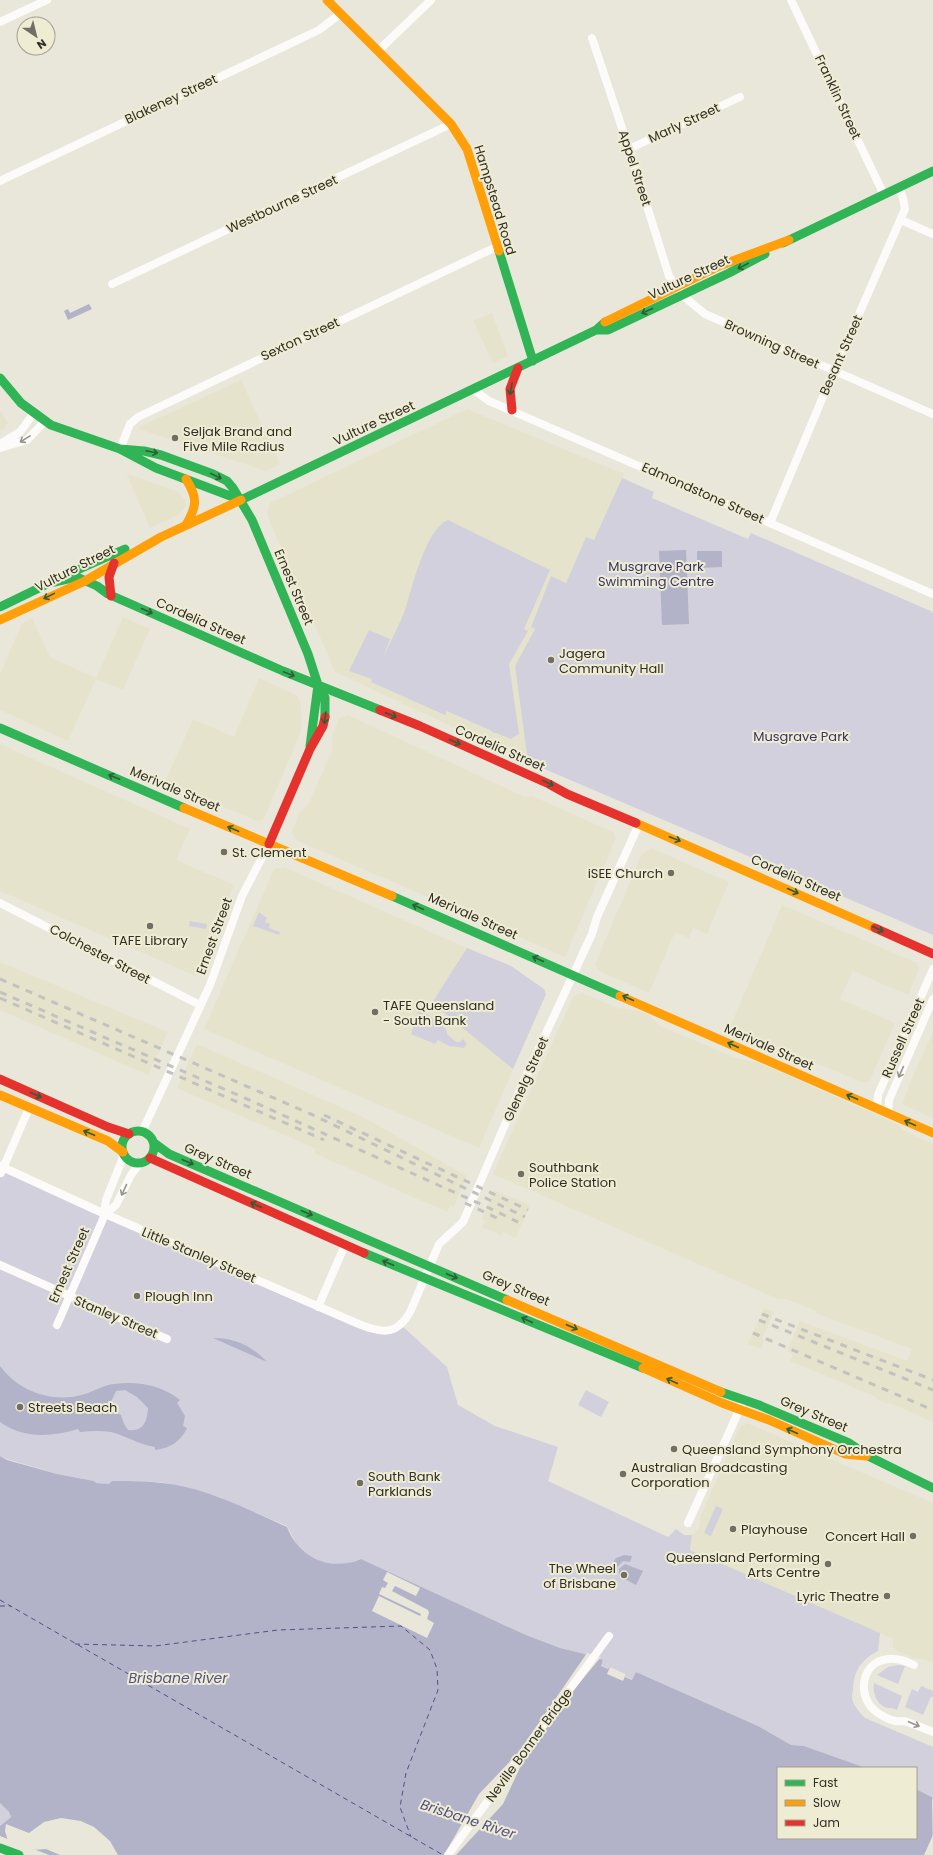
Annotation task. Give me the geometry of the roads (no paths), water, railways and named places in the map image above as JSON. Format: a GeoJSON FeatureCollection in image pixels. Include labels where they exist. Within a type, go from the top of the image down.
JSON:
{"type":"FeatureCollection","features":[{"type":"Feature","properties":{"kind":"main road","name":"Hampstead Road"},"geometry":{"type":"LineString","coordinates":[[327,0],[451,124],[467,149],[533,361]]}},
{"type":"Feature","properties":{"kind":"main road","name":"Vulture Street"},"geometry":{"type":"LineString","coordinates":[[596,330],[608,330],[735,270],[789,240],[933,171]]}},
{"type":"Feature","properties":{"kind":"main road","name":"Vulture Street"},"geometry":{"type":"LineString","coordinates":[[2,619],[85,581],[161,537],[474,390],[596,330],[606,321],[676,287],[770,245],[789,240]]}},
{"type":"Feature","properties":{"kind":"main road"},"geometry":{"type":"LineString","coordinates":[[512,410],[510,389],[518,368]]}},
{"type":"Feature","properties":{"kind":"main road"},"geometry":{"type":"LineString","coordinates":[[0,378],[21,403],[45,421],[60,429],[120,449],[149,465],[241,500]]}},
{"type":"Feature","properties":{"kind":"main road","name":"Ernest Street"},"geometry":{"type":"LineString","coordinates":[[120,449],[156,453],[213,474],[230,484],[252,520],[308,654],[318,685],[310,749],[269,844]]}},
{"type":"Feature","properties":{"kind":"main road"},"geometry":{"type":"LineString","coordinates":[[186,480],[194,492],[196,501],[194,511],[186,525]]}},
{"type":"Feature","properties":{"kind":"main road","name":"Vulture Street"},"geometry":{"type":"LineString","coordinates":[[0,607],[68,574],[127,548],[161,537]]}},
{"type":"Feature","properties":{"kind":"main road"},"geometry":{"type":"LineString","coordinates":[[111,596],[109,577],[114,563]]}},
{"type":"Feature","properties":{"kind":"main road","name":"Cordelia Street"},"geometry":{"type":"LineString","coordinates":[[54,582],[74,577],[85,581],[111,596],[282,672],[420,726],[549,784],[567,794],[687,844],[933,954]]}},
{"type":"Feature","properties":{"kind":"main road","name":"Merivale Street"},"geometry":{"type":"LineString","coordinates":[[0,728],[573,974],[933,1133]]}},
{"type":"Feature","properties":{"kind":"main road"},"geometry":{"type":"LineString","coordinates":[[0,1079],[108,1127],[129,1134]]}},
{"type":"Feature","properties":{"kind":"main road"},"geometry":{"type":"LineString","coordinates":[[0,1095],[108,1141],[130,1162],[140,1163],[150,1158],[153,1154],[154,1143],[150,1136],[142,1132],[138,1131],[129,1134],[123,1142],[123,1154]]}},
{"type":"Feature","properties":{"kind":"main road","name":"Grey Street"},"geometry":{"type":"LineString","coordinates":[[154,1143],[169,1154],[726,1394],[744,1399],[849,1443],[868,1456],[933,1488]]}},
{"type":"Feature","properties":{"kind":"main road","name":"Grey Street"},"geometry":{"type":"LineString","coordinates":[[150,1158],[346,1245],[639,1366],[739,1410],[768,1420],[845,1454],[868,1456]]}},
{"type":"Feature","properties":{"kind":"main road"},"geometry":{"type":"LineString","coordinates":[[0,1848],[19,1855]]}},
{"type":"Feature","properties":{"kind":"street"},"geometry":{"type":"LineString","coordinates":[[0,22],[47,0]]}},
{"type":"Feature","properties":{"kind":"street"},"geometry":{"type":"LineString","coordinates":[[378,51],[431,0]]}},
{"type":"Feature","properties":{"kind":"street","name":"Franklin Street"},"geometry":{"type":"LineString","coordinates":[[791,0],[884,195]]}},
{"type":"Feature","properties":{"kind":"street","name":"Blakeney Street"},"geometry":{"type":"LineString","coordinates":[[0,181],[319,30],[340,14]]}},
{"type":"Feature","properties":{"kind":"street","name":"Appel Street"},"geometry":{"type":"LineString","coordinates":[[592,38],[669,276],[682,295]]}},
{"type":"Feature","properties":{"kind":"street","name":"Marly Street"},"geometry":{"type":"LineString","coordinates":[[629,149],[740,97]]}},
{"type":"Feature","properties":{"kind":"street","name":"Westbourne Street"},"geometry":{"type":"LineString","coordinates":[[112,284],[451,124]]}},
{"type":"Feature","properties":{"kind":"street","name":"Besant Street"},"geometry":{"type":"LineString","coordinates":[[770,523],[834,371],[901,220],[905,209],[904,198],[899,187]]}},
{"type":"Feature","properties":{"kind":"street"},"geometry":{"type":"LineString","coordinates":[[901,220],[933,234]]}},
{"type":"Feature","properties":{"kind":"street","name":"Sexton Street"},"geometry":{"type":"LineString","coordinates":[[120,449],[129,425],[138,417],[496,246]]}},
{"type":"Feature","properties":{"kind":"street","name":"Browning Street"},"geometry":{"type":"LineString","coordinates":[[682,295],[704,314],[933,414]]}},
{"type":"Feature","properties":{"kind":"street","name":"Edmondstone Street"},"geometry":{"type":"LineString","coordinates":[[474,390],[489,401],[933,594]]}},
{"type":"Feature","properties":{"kind":"street"},"geometry":{"type":"LineString","coordinates":[[0,444],[20,432],[34,413]]}},
{"type":"Feature","properties":{"kind":"street"},"geometry":{"type":"LineString","coordinates":[[0,448],[27,440],[45,421]]}},
{"type":"Feature","properties":{"kind":"street"},"geometry":{"type":"LineString","coordinates":[[0,628],[2,619]]}},
{"type":"Feature","properties":{"kind":"street","name":"Glenelg Street"},"geometry":{"type":"LineString","coordinates":[[401,1325],[411,1310],[438,1244],[463,1222],[522,1085],[639,824]]}},
{"type":"Feature","properties":{"kind":"street","name":"Ernest Street"},"geometry":{"type":"LineString","coordinates":[[142,1132],[210,985],[242,896],[269,844]]}},
{"type":"Feature","properties":{"kind":"street","name":"Colchester Street"},"geometry":{"type":"LineString","coordinates":[[0,902],[200,1005]]}},
{"type":"Feature","properties":{"kind":"street","name":"Russell Street"},"geometry":{"type":"LineString","coordinates":[[877,1108],[878,1095],[933,969]]}},
{"type":"Feature","properties":{"kind":"street","name":"Russell Street"},"geometry":{"type":"LineString","coordinates":[[888,1112],[889,1100],[933,1000]]}},
{"type":"Feature","properties":{"kind":"street"},"geometry":{"type":"LineString","coordinates":[[1,1169],[29,1108]]}},
{"type":"Feature","properties":{"kind":"street","name":"Ernest Street"},"geometry":{"type":"LineString","coordinates":[[57,1325],[105,1214],[106,1200],[123,1154]]}},
{"type":"Feature","properties":{"kind":"street","name":"Ernest Street"},"geometry":{"type":"LineString","coordinates":[[105,1214],[116,1205],[130,1175],[140,1163]]}},
{"type":"Feature","properties":{"kind":"street","name":"Little Stanley Street"},"geometry":{"type":"LineString","coordinates":[[1,1169],[318,1307],[376,1330],[387,1331],[401,1325]]}},
{"type":"Feature","properties":{"kind":"street"},"geometry":{"type":"LineString","coordinates":[[318,1307],[346,1245]]}},
{"type":"Feature","properties":{"kind":"street","name":"Stanley Street"},"geometry":{"type":"LineString","coordinates":[[0,1265],[69,1297],[167,1339]]}},
{"type":"Feature","properties":{"kind":"street"},"geometry":{"type":"LineString","coordinates":[[688,1523],[744,1399]]}},
{"type":"Feature","properties":{"kind":"street","name":"Neville Bonner Bridge"},"geometry":{"type":"LineString","coordinates":[[448,1855],[609,1636]]}},
{"type":"Feature","properties":{"kind":"street"},"geometry":{"type":"LineString","coordinates":[[914,1665],[900,1659],[887,1659],[875,1664],[866,1675],[864,1690],[868,1703],[876,1712],[894,1721],[906,1721],[933,1736]]}},
{"type":"Feature","properties":{"kind":"water"},"geometry":{"type":"Polygon","coordinates":[[[89,304],[92,309],[68,320],[64,311],[68,309],[70,313],[89,304]]]}},
{"type":"Feature","properties":{"kind":"water"},"geometry":{"type":"Polygon","coordinates":[[[686,550],[689,624],[662,625],[659,551],[686,550]]]}},
{"type":"Feature","properties":{"kind":"water"},"geometry":{"type":"Polygon","coordinates":[[[697,551],[722,551],[722,567],[697,568],[697,551]]]}},
{"type":"Feature","properties":{"kind":"water"},"geometry":{"type":"Polygon","coordinates":[[[213,1338],[236,1341],[243,1344],[267,1362],[213,1338]]]}},
{"type":"Feature","properties":{"kind":"water"},"geometry":{"type":"Polygon","coordinates":[[[0,1366],[17,1383],[27,1389],[38,1394],[61,1398],[85,1394],[114,1384],[132,1383],[149,1385],[165,1391],[180,1400],[177,1403],[185,1416],[183,1426],[187,1428],[178,1441],[174,1444],[166,1448],[155,1450],[155,1447],[109,1432],[80,1432],[78,1429],[58,1434],[38,1435],[28,1434],[9,1428],[0,1422],[0,1366]],[[125,1390],[116,1391],[110,1404],[114,1411],[121,1415],[128,1430],[138,1429],[144,1425],[147,1417],[148,1408],[137,1397],[125,1390]]]}},
{"type":"Feature","properties":{"kind":"water","name":"Brisbane River"},"geometry":{"type":"Polygon","coordinates":[[[0,1456],[7,1460],[57,1474],[94,1481],[96,1483],[109,1484],[112,1481],[136,1481],[160,1483],[190,1488],[219,1497],[287,1527],[292,1538],[299,1547],[317,1560],[338,1564],[349,1563],[361,1559],[526,1635],[560,1648],[603,1660],[601,1666],[608,1669],[610,1667],[626,1674],[625,1677],[632,1680],[636,1672],[758,1726],[791,1745],[804,1746],[863,1767],[777,1767],[777,1839],[917,1839],[917,1790],[932,1797],[933,1855],[49,1855],[0,1836],[0,1826],[11,1817],[9,1812],[0,1803],[0,1456]]]}},
{"type":"Feature","properties":{"kind":"water"},"geometry":{"type":"Polygon","coordinates":[[[624,1555],[632,1556],[630,1562],[623,1561],[616,1568],[611,1566],[616,1558],[624,1555]]]}},
{"type":"Feature","properties":{"kind":"water"},"geometry":{"type":"Polygon","coordinates":[[[625,1564],[643,1571],[636,1585],[619,1576],[619,1569],[625,1564]]]}},
{"type":"Feature","properties":{"kind":"railway"},"geometry":{"type":"LineString","coordinates":[[0,979],[313,1115],[525,1217]]}},
{"type":"Feature","properties":{"kind":"railway"},"geometry":{"type":"LineString","coordinates":[[0,992],[247,1099],[522,1224]]}},
{"type":"Feature","properties":{"kind":"railway"},"geometry":{"type":"LineString","coordinates":[[0,998],[324,1140]]}},
{"type":"Feature","properties":{"kind":"railway"},"geometry":{"type":"LineString","coordinates":[[324,1115],[528,1210]]}},
{"type":"Feature","properties":{"kind":"railway"},"geometry":{"type":"LineString","coordinates":[[465,1203],[499,1219]]}},
{"type":"Feature","properties":{"kind":"railway"},"geometry":{"type":"LineString","coordinates":[[762,1314],[933,1380]]}},
{"type":"Feature","properties":{"kind":"railway"},"geometry":{"type":"LineString","coordinates":[[759,1320],[933,1390]]}},
{"type":"Feature","properties":{"kind":"railway"},"geometry":{"type":"LineString","coordinates":[[753,1333],[933,1410]]}},
{"type":"Feature","properties":{"kind":"place","name":"Seljak Brand and Five Mile Radius"},"geometry":{"type":"Point","coordinates":[175,438]}},
{"type":"Feature","properties":{"kind":"place","name":"Jagera Community Hall"},"geometry":{"type":"Point","coordinates":[551,660]}},
{"type":"Feature","properties":{"kind":"place","name":"St. Clement"},"geometry":{"type":"Point","coordinates":[224,852]}},
{"type":"Feature","properties":{"kind":"place","name":"iSEE Church"},"geometry":{"type":"Point","coordinates":[671,873]}},
{"type":"Feature","properties":{"kind":"place","name":"TAFE Library"},"geometry":{"type":"Point","coordinates":[150,926]}},
{"type":"Feature","properties":{"kind":"place","name":"TAFE Queensland - South Bank"},"geometry":{"type":"Point","coordinates":[375,1012]}},
{"type":"Feature","properties":{"kind":"place","name":"Southbank Police Station"},"geometry":{"type":"Point","coordinates":[521,1174]}},
{"type":"Feature","properties":{"kind":"place","name":"Plough Inn"},"geometry":{"type":"Point","coordinates":[137,1296]}},
{"type":"Feature","properties":{"kind":"place","name":"Streets Beach"},"geometry":{"type":"Point","coordinates":[20,1407]}},
{"type":"Feature","properties":{"kind":"place","name":"Queensland Symphony Orchestra"},"geometry":{"type":"Point","coordinates":[674,1449]}},
{"type":"Feature","properties":{"kind":"place","name":"Australian Broadcasting Corporation"},"geometry":{"type":"Point","coordinates":[623,1474]}},
{"type":"Feature","properties":{"kind":"place","name":"South Bank Parklands"},"geometry":{"type":"Point","coordinates":[360,1483]}},
{"type":"Feature","properties":{"kind":"place","name":"Playhouse"},"geometry":{"type":"Point","coordinates":[733,1529]}},
{"type":"Feature","properties":{"kind":"place","name":"Concert Hall"},"geometry":{"type":"Point","coordinates":[913,1536]}},
{"type":"Feature","properties":{"kind":"place","name":"Queensland Performing Arts Centre"},"geometry":{"type":"Point","coordinates":[828,1564]}},
{"type":"Feature","properties":{"kind":"place","name":"The Wheel of Brisbane"},"geometry":{"type":"Point","coordinates":[624,1575]}},
{"type":"Feature","properties":{"kind":"place","name":"Lyric Theatre"},"geometry":{"type":"Point","coordinates":[887,1596]}},
{"type":"Feature","properties":{"kind":"park label","name":"Musgrave Park Swimming Centre"},"geometry":{"type":"Point","coordinates":[656,574]}},
{"type":"Feature","properties":{"kind":"park label","name":"Musgrave Park"},"geometry":{"type":"Point","coordinates":[801,736]}}]}
